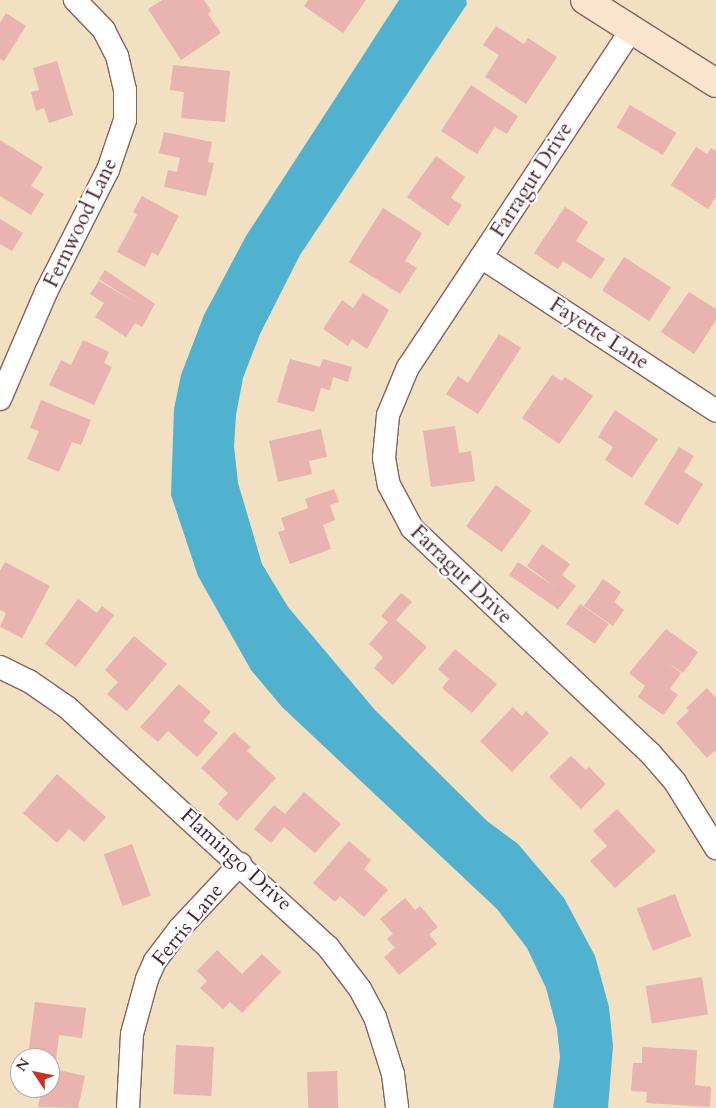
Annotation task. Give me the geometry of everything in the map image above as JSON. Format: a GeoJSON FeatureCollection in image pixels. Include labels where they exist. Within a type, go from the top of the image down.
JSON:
{"type":"FeatureCollection","features":[{"type":"Feature","properties":{"kind":"street","name":"Fernwood Lane"},"geometry":{"type":"LineString","coordinates":[[0,399],[43,300],[122,136],[125,90],[121,66],[110,42],[97,22],[75,0]]}},
{"type":"Feature","properties":{"kind":"street"},"geometry":{"type":"LineString","coordinates":[[585,0],[716,83]]}},
{"type":"Feature","properties":{"kind":"street","name":"Farragut Drive"},"geometry":{"type":"LineString","coordinates":[[632,29],[408,367],[392,399],[383,444],[386,472],[392,492],[402,515],[427,546],[664,769],[716,848]]}},
{"type":"Feature","properties":{"kind":"street","name":"Fayette Lane"},"geometry":{"type":"LineString","coordinates":[[481,257],[716,411]]}},
{"type":"Feature","properties":{"kind":"street","name":"Flamingo Drive"},"geometry":{"type":"LineString","coordinates":[[0,667],[29,681],[68,708],[313,932],[364,995],[387,1048],[397,1108]]}},
{"type":"Feature","properties":{"kind":"street","name":"Ferris Lane"},"geometry":{"type":"LineString","coordinates":[[128,1108],[132,1034],[147,979],[155,961],[180,928],[240,864]]}},
{"type":"Feature","properties":{"kind":"water"},"geometry":{"type":"Polygon","coordinates":[[[399,0],[466,0],[467,4],[300,255],[260,334],[243,378],[236,415],[234,446],[238,483],[262,564],[288,607],[375,710],[487,821],[518,844],[564,898],[595,956],[609,1007],[613,1046],[608,1108],[553,1108],[560,1057],[557,1029],[546,988],[527,948],[497,909],[282,707],[251,670],[198,576],[171,495],[174,409],[181,375],[204,315],[246,236],[399,0]]]}},
{"type":"Feature","properties":{"kind":"building"},"geometry":{"type":"Polygon","coordinates":[[[162,0],[204,0],[211,11],[208,14],[221,33],[181,60],[148,9],[162,0]]]}},
{"type":"Feature","properties":{"kind":"building"},"geometry":{"type":"Polygon","coordinates":[[[308,0],[366,0],[343,33],[304,6],[308,0]]]}},
{"type":"Feature","properties":{"kind":"building"},"geometry":{"type":"Polygon","coordinates":[[[6,13],[26,26],[4,61],[0,59],[0,23],[6,13]]]}},
{"type":"Feature","properties":{"kind":"building"},"geometry":{"type":"Polygon","coordinates":[[[496,26],[524,44],[528,38],[557,57],[526,104],[485,77],[499,55],[483,45],[496,26]]]}},
{"type":"Feature","properties":{"kind":"building"},"geometry":{"type":"Polygon","coordinates":[[[57,61],[73,115],[49,123],[44,108],[36,111],[31,92],[39,90],[33,68],[57,61]]]}},
{"type":"Feature","properties":{"kind":"building"},"geometry":{"type":"Polygon","coordinates":[[[173,65],[230,71],[225,122],[181,118],[184,92],[170,90],[173,65]]]}},
{"type":"Feature","properties":{"kind":"building"},"geometry":{"type":"Polygon","coordinates":[[[471,85],[518,116],[507,134],[495,127],[477,154],[441,131],[471,85]]]}},
{"type":"Feature","properties":{"kind":"building"},"geometry":{"type":"Polygon","coordinates":[[[630,105],[676,133],[663,155],[617,127],[630,105]]]}},
{"type":"Feature","properties":{"kind":"building"},"geometry":{"type":"Polygon","coordinates":[[[164,132],[212,142],[208,162],[214,163],[206,196],[164,187],[168,170],[177,172],[180,158],[159,153],[164,132]]]}},
{"type":"Feature","properties":{"kind":"building"},"geometry":{"type":"Polygon","coordinates":[[[0,140],[43,167],[31,186],[44,194],[31,215],[0,196],[0,140]]]}},
{"type":"Feature","properties":{"kind":"building"},"geometry":{"type":"Polygon","coordinates":[[[696,147],[707,154],[711,148],[716,151],[716,197],[708,209],[671,185],[696,147]]]}},
{"type":"Feature","properties":{"kind":"building"},"geometry":{"type":"Polygon","coordinates":[[[436,156],[465,177],[451,198],[462,205],[448,226],[407,197],[436,156]]]}},
{"type":"Feature","properties":{"kind":"building"},"geometry":{"type":"Polygon","coordinates":[[[142,196],[179,216],[158,256],[152,252],[145,267],[117,252],[137,215],[133,212],[142,196]]]}},
{"type":"Feature","properties":{"kind":"building"},"geometry":{"type":"Polygon","coordinates":[[[565,207],[588,222],[576,241],[605,259],[591,279],[563,261],[558,269],[534,253],[565,207]]]}},
{"type":"Feature","properties":{"kind":"building"},"geometry":{"type":"Polygon","coordinates":[[[383,208],[422,233],[405,261],[417,268],[400,294],[349,262],[383,208]]]}},
{"type":"Feature","properties":{"kind":"building"},"geometry":{"type":"Polygon","coordinates":[[[0,219],[23,233],[12,251],[0,244],[0,219]]]}},
{"type":"Feature","properties":{"kind":"building"},"geometry":{"type":"Polygon","coordinates":[[[624,257],[671,287],[649,321],[602,291],[624,257]]]}},
{"type":"Feature","properties":{"kind":"building"},"geometry":{"type":"Polygon","coordinates":[[[105,270],[155,304],[142,327],[135,323],[126,337],[95,317],[104,303],[90,294],[99,281],[136,303],[99,279],[105,270]]]}},
{"type":"Feature","properties":{"kind":"building"},"geometry":{"type":"Polygon","coordinates":[[[689,292],[716,309],[716,320],[694,354],[661,332],[689,292]]]}},
{"type":"Feature","properties":{"kind":"building"},"geometry":{"type":"Polygon","coordinates":[[[363,293],[389,310],[367,349],[352,339],[348,346],[323,329],[342,300],[353,308],[363,293]]]}},
{"type":"Feature","properties":{"kind":"building"},"geometry":{"type":"Polygon","coordinates":[[[499,334],[521,348],[478,414],[446,394],[458,376],[468,383],[499,334]]]}},
{"type":"Feature","properties":{"kind":"building"},"geometry":{"type":"Polygon","coordinates":[[[83,340],[109,352],[104,363],[112,367],[94,405],[49,385],[61,360],[71,365],[83,340]]]}},
{"type":"Feature","properties":{"kind":"building"},"geometry":{"type":"Polygon","coordinates":[[[290,359],[320,367],[323,359],[352,367],[348,382],[333,377],[330,390],[321,388],[314,412],[277,402],[290,359]]]}},
{"type":"Feature","properties":{"kind":"building"},"geometry":{"type":"Polygon","coordinates":[[[552,375],[562,381],[565,377],[593,396],[559,444],[522,418],[552,375]]]}},
{"type":"Feature","properties":{"kind":"building"},"geometry":{"type":"Polygon","coordinates":[[[41,400],[91,420],[81,445],[72,442],[59,472],[27,459],[39,431],[30,428],[41,400]]]}},
{"type":"Feature","properties":{"kind":"building"},"geometry":{"type":"Polygon","coordinates":[[[615,410],[658,439],[632,478],[605,460],[613,447],[598,437],[615,410]]]}},
{"type":"Feature","properties":{"kind":"building"},"geometry":{"type":"Polygon","coordinates":[[[455,426],[459,453],[471,451],[475,481],[431,487],[423,431],[455,426]]]}},
{"type":"Feature","properties":{"kind":"building"},"geometry":{"type":"Polygon","coordinates":[[[321,429],[327,457],[309,461],[312,474],[278,482],[269,441],[321,429]]]}},
{"type":"Feature","properties":{"kind":"building"},"geometry":{"type":"Polygon","coordinates":[[[679,447],[694,456],[684,472],[703,484],[678,525],[644,504],[679,447]]]}},
{"type":"Feature","properties":{"kind":"building"},"geometry":{"type":"Polygon","coordinates":[[[496,485],[532,511],[502,552],[466,526],[496,485]]]}},
{"type":"Feature","properties":{"kind":"building"},"geometry":{"type":"Polygon","coordinates":[[[334,489],[339,502],[330,505],[335,520],[323,525],[331,549],[290,564],[278,532],[285,530],[281,518],[308,508],[305,499],[334,489]]]}},
{"type":"Feature","properties":{"kind":"building"},"geometry":{"type":"Polygon","coordinates":[[[542,544],[570,564],[562,575],[576,586],[558,609],[509,575],[518,562],[558,589],[527,566],[542,544]]]}},
{"type":"Feature","properties":{"kind":"building"},"geometry":{"type":"Polygon","coordinates":[[[5,562],[50,586],[22,638],[0,627],[6,613],[0,610],[0,571],[5,562]]]}},
{"type":"Feature","properties":{"kind":"building"},"geometry":{"type":"Polygon","coordinates":[[[603,579],[621,592],[614,602],[624,610],[613,626],[584,606],[603,579]]]}},
{"type":"Feature","properties":{"kind":"building"},"geometry":{"type":"Polygon","coordinates":[[[401,593],[412,602],[396,620],[427,647],[393,685],[374,668],[383,657],[369,644],[388,622],[381,616],[401,593]]]}},
{"type":"Feature","properties":{"kind":"building"},"geometry":{"type":"Polygon","coordinates":[[[78,599],[97,613],[102,606],[114,615],[76,667],[45,644],[78,599]]]}},
{"type":"Feature","properties":{"kind":"building"},"geometry":{"type":"Polygon","coordinates":[[[580,604],[609,624],[595,644],[566,624],[580,604]]]}},
{"type":"Feature","properties":{"kind":"building"},"geometry":{"type":"Polygon","coordinates":[[[666,629],[698,652],[683,673],[668,663],[681,673],[670,689],[678,695],[663,715],[638,697],[645,686],[629,673],[666,629]]]}},
{"type":"Feature","properties":{"kind":"building"},"geometry":{"type":"Polygon","coordinates":[[[134,636],[167,664],[127,711],[107,694],[118,682],[105,670],[134,636]]]}},
{"type":"Feature","properties":{"kind":"building"},"geometry":{"type":"Polygon","coordinates":[[[455,649],[497,684],[472,713],[442,688],[449,679],[438,669],[455,649]]]}},
{"type":"Feature","properties":{"kind":"building"},"geometry":{"type":"Polygon","coordinates":[[[179,684],[211,712],[203,721],[218,733],[197,757],[168,731],[158,742],[140,727],[179,684]]]}},
{"type":"Feature","properties":{"kind":"building"},"geometry":{"type":"Polygon","coordinates":[[[707,688],[716,698],[716,750],[707,758],[676,723],[689,711],[686,708],[707,688]]]}},
{"type":"Feature","properties":{"kind":"building"},"geometry":{"type":"Polygon","coordinates":[[[513,707],[522,716],[526,711],[549,733],[512,772],[480,741],[513,707]]]}},
{"type":"Feature","properties":{"kind":"building"},"geometry":{"type":"Polygon","coordinates":[[[234,732],[251,747],[247,751],[276,778],[237,821],[218,804],[228,793],[201,768],[234,732]]]}},
{"type":"Feature","properties":{"kind":"building"},"geometry":{"type":"Polygon","coordinates":[[[571,756],[586,770],[589,767],[606,784],[581,809],[549,777],[571,756]]]}},
{"type":"Feature","properties":{"kind":"building"},"geometry":{"type":"Polygon","coordinates":[[[57,774],[106,817],[84,842],[69,829],[57,843],[23,813],[57,774]]]}},
{"type":"Feature","properties":{"kind":"building"},"geometry":{"type":"Polygon","coordinates":[[[304,792],[341,824],[315,853],[284,827],[271,843],[254,829],[274,805],[285,814],[304,792]]]}},
{"type":"Feature","properties":{"kind":"building"},"geometry":{"type":"Polygon","coordinates":[[[617,809],[656,851],[615,888],[590,861],[607,846],[593,831],[617,809]]]}},
{"type":"Feature","properties":{"kind":"building"},"geometry":{"type":"Polygon","coordinates":[[[349,841],[371,860],[364,869],[388,890],[364,917],[340,896],[335,902],[313,883],[349,841]]]}},
{"type":"Feature","properties":{"kind":"building"},"geometry":{"type":"Polygon","coordinates":[[[132,844],[151,896],[123,906],[104,854],[132,844]]]}},
{"type":"Feature","properties":{"kind":"building"},"geometry":{"type":"Polygon","coordinates":[[[675,894],[691,936],[653,951],[637,909],[675,894]]]}},
{"type":"Feature","properties":{"kind":"building"},"geometry":{"type":"Polygon","coordinates":[[[405,898],[415,910],[420,906],[438,927],[429,934],[437,944],[399,975],[384,957],[395,948],[387,939],[393,934],[380,919],[405,898]]]}},
{"type":"Feature","properties":{"kind":"building"},"geometry":{"type":"Polygon","coordinates":[[[217,950],[242,974],[262,954],[281,972],[242,1013],[230,1002],[223,1009],[200,988],[207,981],[197,971],[217,950]]]}},
{"type":"Feature","properties":{"kind":"building"},"geometry":{"type":"Polygon","coordinates":[[[702,977],[708,1015],[652,1023],[646,986],[702,977]]]}},
{"type":"Feature","properties":{"kind":"building"},"geometry":{"type":"Polygon","coordinates":[[[35,1002],[86,1008],[82,1038],[59,1035],[57,1048],[29,1048],[35,1002]]]}},
{"type":"Feature","properties":{"kind":"building"},"geometry":{"type":"Polygon","coordinates":[[[176,1045],[214,1047],[211,1096],[173,1094],[176,1045]]]}},
{"type":"Feature","properties":{"kind":"building"},"geometry":{"type":"Polygon","coordinates":[[[642,1047],[697,1050],[695,1085],[711,1087],[710,1107],[646,1103],[647,1092],[631,1091],[633,1063],[642,1063],[642,1047]]]}},
{"type":"Feature","properties":{"kind":"building"},"geometry":{"type":"Polygon","coordinates":[[[60,1070],[85,1076],[78,1108],[38,1107],[40,1098],[60,1098],[60,1070]]]}},
{"type":"Feature","properties":{"kind":"building"},"geometry":{"type":"Polygon","coordinates":[[[337,1071],[338,1108],[308,1108],[307,1072],[337,1071]]]}}]}
